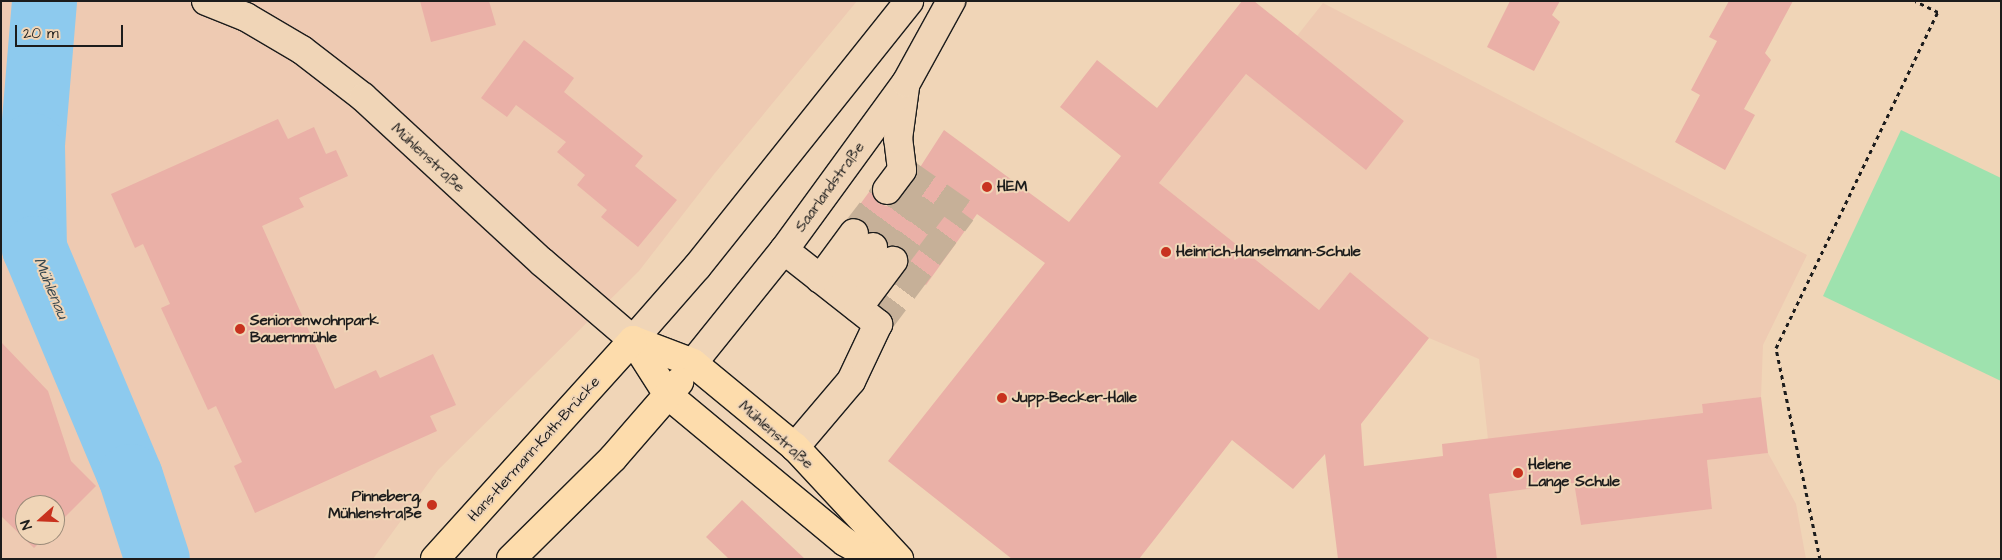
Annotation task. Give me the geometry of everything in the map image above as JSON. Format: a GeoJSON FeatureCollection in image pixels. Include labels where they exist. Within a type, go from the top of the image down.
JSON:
{"type":"FeatureCollection","features":[{"type":"Feature","properties":{"kind":"main road","name":"Mühlenstraße"},"geometry":{"type":"LineString","coordinates":[[633,340],[693,363],[794,448],[899,559]]}},
{"type":"Feature","properties":{"kind":"main road","name":"Mühlenstraße"},"geometry":{"type":"LineString","coordinates":[[633,340],[668,395],[845,542],[874,559]]}},
{"type":"Feature","properties":{"kind":"main road","name":"Hans-Hermann-Kath-Brücke"},"geometry":{"type":"LineString","coordinates":[[435,559],[633,340]]}},
{"type":"Feature","properties":{"kind":"main road"},"geometry":{"type":"LineString","coordinates":[[511,559],[613,458],[693,363]]}},
{"type":"Feature","properties":{"kind":"street","name":"Mühlenstraße"},"geometry":{"type":"LineString","coordinates":[[206,1],[246,17],[302,50],[363,97],[542,262],[633,340]]}},
{"type":"Feature","properties":{"kind":"street"},"geometry":{"type":"LineString","coordinates":[[633,340],[697,267],[909,1]]}},
{"type":"Feature","properties":{"kind":"street","name":"Saarlandstraße"},"geometry":{"type":"LineString","coordinates":[[693,363],[784,250],[906,83],[951,1]]}},
{"type":"Feature","properties":{"kind":"street"},"geometry":{"type":"LineString","coordinates":[[887,190],[902,170],[898,138],[906,83]]}},
{"type":"Feature","properties":{"kind":"street"},"geometry":{"type":"LineString","coordinates":[[838,293],[873,247],[838,293]]}},
{"type":"Feature","properties":{"kind":"street"},"geometry":{"type":"LineString","coordinates":[[784,250],[878,324],[851,380],[794,448]]}},
{"type":"Feature","properties":{"kind":"path"},"geometry":{"type":"LineString","coordinates":[[1820,559],[1776,348],[1938,12],[1915,1]]}},
{"type":"Feature","properties":{"kind":"shaded area"},"geometry":{"type":"Polygon","coordinates":[[[1,1],[857,1],[715,173],[639,271],[438,470],[373,559],[1,559],[1,1]]]}},
{"type":"Feature","properties":{"kind":"shaded area","name":"Heinrich-Hanselmann-Schule"},"geometry":{"type":"Polygon","coordinates":[[[1323,3],[1807,255],[1763,345],[1761,397],[1702,404],[1703,413],[1488,439],[1479,359],[1429,338],[1350,272],[1319,310],[1159,183],[1246,74],[1366,169],[1404,121],[1297,36],[1323,3]]]}},
{"type":"Feature","properties":{"kind":"shaded area","name":"Helene Lange Schule"},"geometry":{"type":"Polygon","coordinates":[[[1768,453],[1796,504],[1806,559],[1497,559],[1489,494],[1574,483],[1581,525],[1712,509],[1707,460],[1768,453]]]}},
{"type":"Feature","properties":{"kind":"green space"},"geometry":{"type":"Polygon","coordinates":[[[1901,130],[2001,178],[2001,381],[1823,296],[1901,130]]]}},
{"type":"Feature","properties":{"kind":"building"},"geometry":{"type":"Polygon","coordinates":[[[420,1],[489,1],[496,25],[431,42],[420,1]]]}},
{"type":"Feature","properties":{"kind":"building"},"geometry":{"type":"Polygon","coordinates":[[[1242,1],[1254,1],[1404,121],[1366,170],[1246,74],[1159,183],[1319,310],[1350,272],[1429,338],[1361,424],[1364,466],[1443,456],[1442,444],[1703,413],[1702,404],[1761,397],[1768,453],[1707,460],[1712,509],[1581,525],[1574,483],[1489,494],[1497,559],[1338,559],[1325,454],[1293,489],[1232,440],[1139,559],[1012,559],[888,461],[1045,263],[977,214],[926,285],[905,270],[909,262],[903,249],[888,246],[883,235],[869,232],[863,220],[850,218],[872,188],[878,203],[886,206],[899,200],[944,130],[1069,222],[1121,156],[1060,107],[1097,60],[1157,108],[1242,1]]]}},
{"type":"Feature","properties":{"kind":"building"},"geometry":{"type":"Polygon","coordinates":[[[1510,1],[1560,1],[1552,15],[1560,22],[1534,71],[1487,47],[1510,1]]]}},
{"type":"Feature","properties":{"kind":"building"},"geometry":{"type":"Polygon","coordinates":[[[1729,1],[1793,1],[1765,53],[1771,60],[1744,109],[1755,115],[1725,170],[1675,142],[1700,95],[1691,90],[1717,41],[1709,37],[1729,1]]]}},
{"type":"Feature","properties":{"kind":"building"},"geometry":{"type":"Polygon","coordinates":[[[524,40],[574,78],[564,92],[643,156],[635,166],[677,200],[638,247],[601,217],[607,210],[577,185],[585,175],[557,152],[566,142],[516,105],[507,117],[481,98],[524,40]]]}},
{"type":"Feature","properties":{"kind":"building","name":"Seniorenwohnpark Bauernmühle"},"geometry":{"type":"Polygon","coordinates":[[[278,119],[288,139],[314,127],[326,154],[336,150],[348,176],[299,198],[304,207],[262,226],[335,389],[376,370],[380,378],[433,354],[456,405],[430,416],[437,431],[255,513],[234,466],[242,462],[216,406],[208,410],[161,308],[170,304],[143,244],[135,248],[111,194],[278,119]]]}},
{"type":"Feature","properties":{"kind":"building"},"geometry":{"type":"Polygon","coordinates":[[[1,342],[48,391],[71,461],[96,486],[65,517],[65,495],[15,495],[15,530],[1,516],[1,342]]]}},
{"type":"Feature","properties":{"kind":"building"},"geometry":{"type":"Polygon","coordinates":[[[742,500],[805,559],[729,559],[706,537],[742,500]]]}},
{"type":"Feature","properties":{"kind":"waterway","name":"Mühlenau"},"geometry":{"type":"LineString","coordinates":[[44,1],[32,145],[34,248],[130,476],[157,559]]}},
{"type":"Feature","properties":{"kind":"tunnel"},"geometry":{"type":"LineString","coordinates":[[878,324],[962,212],[902,170]]}},
{"type":"Feature","properties":{"kind":"tunnel"},"geometry":{"type":"LineString","coordinates":[[873,247],[920,184]]}},
{"type":"Feature","properties":{"kind":"tunnel"},"geometry":{"type":"LineString","coordinates":[[854,233],[887,190]]}},
{"type":"Feature","properties":{"kind":"tunnel"},"geometry":{"type":"LineString","coordinates":[[893,261],[941,198]]}},
{"type":"Feature","properties":{"kind":"place","name":"HEM"},"geometry":{"type":"Point","coordinates":[987,187]}},
{"type":"Feature","properties":{"kind":"place","name":"Heinrich-Hanselmann-Schule"},"geometry":{"type":"Point","coordinates":[1166,252]}},
{"type":"Feature","properties":{"kind":"place","name":"Seniorenwohnpark Bauernmühle"},"geometry":{"type":"Point","coordinates":[240,329]}},
{"type":"Feature","properties":{"kind":"place","name":"Jupp-Becker-Halle"},"geometry":{"type":"Point","coordinates":[1002,398]}},
{"type":"Feature","properties":{"kind":"place","name":"Helene Lange Schule"},"geometry":{"type":"Point","coordinates":[1518,473]}},
{"type":"Feature","properties":{"kind":"place","name":"Pinneberg, Mühlenstraße"},"geometry":{"type":"Point","coordinates":[432,505]}}]}
